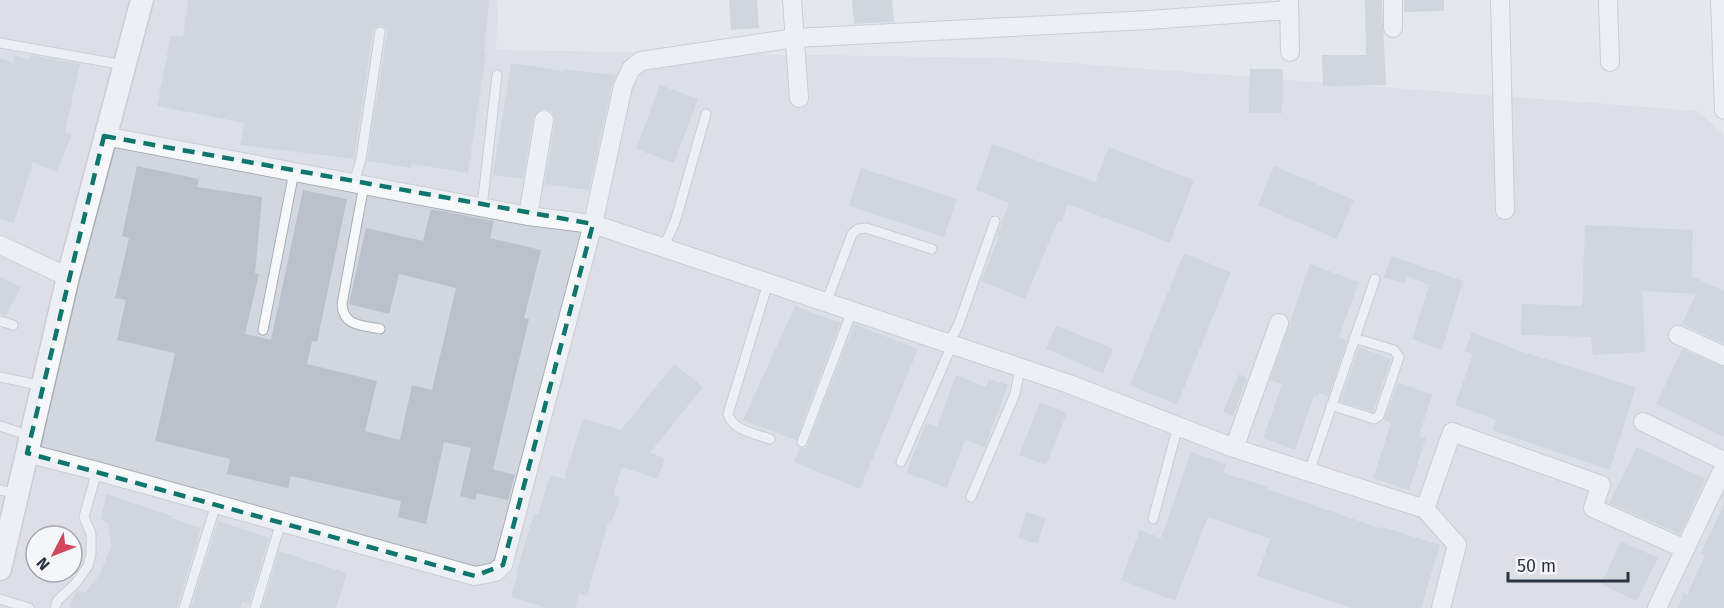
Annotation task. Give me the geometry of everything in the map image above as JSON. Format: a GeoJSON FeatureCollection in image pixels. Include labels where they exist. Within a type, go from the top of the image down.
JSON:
{"type":"FeatureCollection","features":[{"type":"Feature","properties":{"kind":"street"},"geometry":{"type":"LineString","coordinates":[[1,557],[8,492],[29,445],[68,277],[142,0]]}},
{"type":"Feature","properties":{"kind":"street"},"geometry":{"type":"LineString","coordinates":[[792,0],[799,98]]}},
{"type":"Feature","properties":{"kind":"street"},"geometry":{"type":"LineString","coordinates":[[1393,0],[1393,28]]}},
{"type":"Feature","properties":{"kind":"street"},"geometry":{"type":"LineString","coordinates":[[1500,0],[1505,210]]}},
{"type":"Feature","properties":{"kind":"street"},"geometry":{"type":"LineString","coordinates":[[1608,0],[1610,62]]}},
{"type":"Feature","properties":{"kind":"street"},"geometry":{"type":"LineString","coordinates":[[1720,0],[1724,110]]}},
{"type":"Feature","properties":{"kind":"street"},"geometry":{"type":"LineString","coordinates":[[29,445],[97,471],[475,576],[495,572],[503,565],[592,224],[623,86],[632,69],[641,62],[795,38],[1148,20],[1289,5],[1290,52]]}},
{"type":"Feature","properties":{"kind":"street"},"geometry":{"type":"LineString","coordinates":[[528,216],[544,120]]}},
{"type":"Feature","properties":{"kind":"street"},"geometry":{"type":"LineString","coordinates":[[104,136],[528,216],[592,224],[1069,384],[1234,448],[1425,509],[1457,544],[1441,608]]}},
{"type":"Feature","properties":{"kind":"street"},"geometry":{"type":"LineString","coordinates":[[0,245],[68,277]]}},
{"type":"Feature","properties":{"kind":"street"},"geometry":{"type":"LineString","coordinates":[[1234,448],[1279,323]]}},
{"type":"Feature","properties":{"kind":"street"},"geometry":{"type":"LineString","coordinates":[[1678,335],[1724,356]]}},
{"type":"Feature","properties":{"kind":"street"},"geometry":{"type":"LineString","coordinates":[[1643,422],[1724,460]]}},
{"type":"Feature","properties":{"kind":"street"},"geometry":{"type":"LineString","coordinates":[[1425,509],[1452,432],[1601,485],[1593,508],[1685,549]]}},
{"type":"Feature","properties":{"kind":"street"},"geometry":{"type":"LineString","coordinates":[[1658,608],[1724,467]]}},
{"type":"Feature","properties":{"kind":"lane"},"geometry":{"type":"LineString","coordinates":[[380,32],[342,304],[343,313],[352,322],[380,329]]}},
{"type":"Feature","properties":{"kind":"lane"},"geometry":{"type":"LineString","coordinates":[[0,43],[124,65]]}},
{"type":"Feature","properties":{"kind":"lane"},"geometry":{"type":"LineString","coordinates":[[482,207],[497,75]]}},
{"type":"Feature","properties":{"kind":"lane"},"geometry":{"type":"LineString","coordinates":[[663,248],[675,222],[706,114]]}},
{"type":"Feature","properties":{"kind":"lane"},"geometry":{"type":"LineString","coordinates":[[263,330],[294,172]]}},
{"type":"Feature","properties":{"kind":"lane"},"geometry":{"type":"LineString","coordinates":[[901,462],[958,326],[994,221]]}},
{"type":"Feature","properties":{"kind":"lane"},"geometry":{"type":"LineString","coordinates":[[826,303],[852,234],[858,229],[866,228],[932,249]]}},
{"type":"Feature","properties":{"kind":"lane"},"geometry":{"type":"LineString","coordinates":[[1308,472],[1375,279]]}},
{"type":"Feature","properties":{"kind":"lane"},"geometry":{"type":"LineString","coordinates":[[768,283],[728,414],[729,420],[735,426],[770,439]]}},
{"type":"Feature","properties":{"kind":"lane"},"geometry":{"type":"LineString","coordinates":[[802,442],[852,311]]}},
{"type":"Feature","properties":{"kind":"lane"},"geometry":{"type":"LineString","coordinates":[[0,321],[13,325]]}},
{"type":"Feature","properties":{"kind":"lane"},"geometry":{"type":"LineString","coordinates":[[1331,405],[1374,419],[1379,416],[1400,357],[1394,350],[1354,338]]}},
{"type":"Feature","properties":{"kind":"lane"},"geometry":{"type":"LineString","coordinates":[[972,497],[1015,394],[1020,368]]}},
{"type":"Feature","properties":{"kind":"lane"},"geometry":{"type":"LineString","coordinates":[[0,377],[43,386]]}},
{"type":"Feature","properties":{"kind":"lane"},"geometry":{"type":"LineString","coordinates":[[0,426],[29,445]]}},
{"type":"Feature","properties":{"kind":"lane"},"geometry":{"type":"LineString","coordinates":[[1153,519],[1178,426]]}},
{"type":"Feature","properties":{"kind":"lane"},"geometry":{"type":"LineString","coordinates":[[56,608],[57,601],[76,583],[88,566],[91,554],[91,534],[84,517],[97,471]]}},
{"type":"Feature","properties":{"kind":"lane"},"geometry":{"type":"LineString","coordinates":[[184,608],[216,504]]}},
{"type":"Feature","properties":{"kind":"lane"},"geometry":{"type":"LineString","coordinates":[[255,608],[281,522]]}},
{"type":"Feature","properties":{"kind":"lane"},"geometry":{"type":"LineString","coordinates":[[0,599],[29,608]]}},
{"type":"Feature","properties":{"kind":"highlighted area"},"geometry":{"type":"Polygon","coordinates":[[[104,136],[593,224],[503,565],[475,576],[27,453],[104,136]]]}},
{"type":"Feature","properties":{"kind":"shaded area"},"geometry":{"type":"Polygon","coordinates":[[[0,0],[498,0],[496,50],[1002,58],[1697,111],[1724,134],[1724,608],[0,608],[0,0]]]}},
{"type":"Feature","properties":{"kind":"building"},"geometry":{"type":"Polygon","coordinates":[[[188,0],[489,0],[484,53],[486,54],[468,173],[412,164],[411,168],[367,161],[387,33],[382,25],[377,26],[373,31],[354,159],[240,145],[245,123],[157,106],[171,35],[183,37],[188,0]]]}},
{"type":"Feature","properties":{"kind":"building"},"geometry":{"type":"Polygon","coordinates":[[[729,0],[757,0],[759,28],[731,30],[729,0]]]}},
{"type":"Feature","properties":{"kind":"building"},"geometry":{"type":"Polygon","coordinates":[[[852,0],[892,0],[894,22],[854,24],[852,0]]]}},
{"type":"Feature","properties":{"kind":"building"},"geometry":{"type":"Polygon","coordinates":[[[1365,0],[1382,0],[1386,85],[1323,86],[1322,55],[1366,55],[1365,0]]]}},
{"type":"Feature","properties":{"kind":"building"},"geometry":{"type":"Polygon","coordinates":[[[1404,0],[1444,0],[1444,11],[1404,12],[1404,0]]]}},
{"type":"Feature","properties":{"kind":"building"},"geometry":{"type":"Polygon","coordinates":[[[14,55],[29,60],[31,55],[80,64],[65,132],[72,134],[57,172],[33,162],[14,223],[0,219],[0,58],[13,62],[14,55]]]}},
{"type":"Feature","properties":{"kind":"building"},"geometry":{"type":"Polygon","coordinates":[[[511,63],[564,71],[564,69],[616,75],[612,84],[589,190],[545,184],[555,121],[552,112],[545,109],[540,110],[533,118],[523,179],[493,175],[511,63]]]}},
{"type":"Feature","properties":{"kind":"building"},"geometry":{"type":"Polygon","coordinates":[[[1250,69],[1283,69],[1282,113],[1249,113],[1250,69]]]}},
{"type":"Feature","properties":{"kind":"building"},"geometry":{"type":"Polygon","coordinates":[[[660,85],[698,99],[674,163],[636,149],[660,85]]]}},
{"type":"Feature","properties":{"kind":"building"},"geometry":{"type":"Polygon","coordinates":[[[992,144],[1095,182],[1109,147],[1194,180],[1170,243],[1068,204],[1062,222],[1058,221],[1025,299],[981,281],[999,237],[997,236],[1009,203],[976,190],[992,144]]]}},
{"type":"Feature","properties":{"kind":"building"},"geometry":{"type":"Polygon","coordinates":[[[137,166],[199,179],[197,187],[262,197],[255,273],[259,274],[245,334],[271,340],[303,190],[347,199],[317,342],[312,341],[307,364],[377,381],[365,431],[400,440],[412,385],[432,390],[456,288],[399,274],[389,314],[349,304],[366,228],[423,241],[431,209],[494,221],[490,238],[541,250],[524,318],[529,319],[493,469],[515,475],[508,500],[477,493],[475,500],[460,496],[471,448],[444,442],[426,524],[398,517],[401,501],[291,476],[288,488],[227,474],[230,459],[155,441],[175,353],[117,340],[126,300],[115,298],[129,238],[122,236],[137,166]]]}},
{"type":"Feature","properties":{"kind":"building"},"geometry":{"type":"Polygon","coordinates":[[[1274,166],[1354,200],[1337,239],[1258,205],[1274,166]]]}},
{"type":"Feature","properties":{"kind":"building"},"geometry":{"type":"Polygon","coordinates":[[[861,168],[957,199],[944,237],[849,206],[861,168]]]}},
{"type":"Feature","properties":{"kind":"building"},"geometry":{"type":"Polygon","coordinates":[[[1585,225],[1693,230],[1692,276],[1724,291],[1724,344],[1682,324],[1696,294],[1642,291],[1646,352],[1593,355],[1591,337],[1521,335],[1522,304],[1582,306],[1585,225]]]}},
{"type":"Feature","properties":{"kind":"building"},"geometry":{"type":"Polygon","coordinates":[[[1184,253],[1231,272],[1177,405],[1130,385],[1184,253]]]}},
{"type":"Feature","properties":{"kind":"building"},"geometry":{"type":"Polygon","coordinates":[[[1391,256],[1463,281],[1442,350],[1412,339],[1429,285],[1407,276],[1404,284],[1384,277],[1391,256]]]}},
{"type":"Feature","properties":{"kind":"building"},"geometry":{"type":"Polygon","coordinates":[[[1310,264],[1359,282],[1339,337],[1347,341],[1328,397],[1319,393],[1318,397],[1314,396],[1295,450],[1263,438],[1282,384],[1270,380],[1310,264]]]}},
{"type":"Feature","properties":{"kind":"building"},"geometry":{"type":"Polygon","coordinates":[[[0,277],[21,287],[6,316],[0,314],[0,277]]]}},
{"type":"Feature","properties":{"kind":"building"},"geometry":{"type":"Polygon","coordinates":[[[795,306],[840,323],[796,440],[743,420],[795,306]]]}},
{"type":"Feature","properties":{"kind":"building"},"geometry":{"type":"Polygon","coordinates":[[[854,324],[918,349],[860,489],[794,462],[800,448],[806,448],[808,444],[854,324]]]}},
{"type":"Feature","properties":{"kind":"building"},"geometry":{"type":"Polygon","coordinates":[[[1056,325],[1113,349],[1103,373],[1046,349],[1056,325]]]}},
{"type":"Feature","properties":{"kind":"building"},"geometry":{"type":"Polygon","coordinates":[[[1472,332],[1520,351],[1636,387],[1610,470],[1492,430],[1496,420],[1455,405],[1473,354],[1465,351],[1472,332]]]}},
{"type":"Feature","properties":{"kind":"building"},"geometry":{"type":"Polygon","coordinates":[[[1359,347],[1391,359],[1373,412],[1340,401],[1359,347]]]}},
{"type":"Feature","properties":{"kind":"building"},"geometry":{"type":"Polygon","coordinates":[[[1682,349],[1724,367],[1724,437],[1656,404],[1682,349]]]}},
{"type":"Feature","properties":{"kind":"building"},"geometry":{"type":"Polygon","coordinates":[[[674,364],[703,387],[650,453],[665,458],[658,479],[622,467],[613,495],[620,497],[612,521],[609,520],[587,596],[579,594],[575,608],[547,608],[511,597],[534,513],[538,514],[550,475],[564,479],[583,418],[621,430],[674,364]]]}},
{"type":"Feature","properties":{"kind":"building"},"geometry":{"type":"Polygon","coordinates":[[[1239,374],[1247,378],[1233,416],[1223,412],[1239,374]]]}},
{"type":"Feature","properties":{"kind":"building"},"geometry":{"type":"Polygon","coordinates":[[[956,375],[986,387],[989,379],[1008,385],[985,447],[965,440],[947,488],[906,473],[926,423],[937,427],[956,375]]]}},
{"type":"Feature","properties":{"kind":"building"},"geometry":{"type":"Polygon","coordinates":[[[1398,382],[1432,395],[1419,436],[1426,438],[1409,490],[1373,478],[1391,423],[1384,420],[1398,382]]]}},
{"type":"Feature","properties":{"kind":"building"},"geometry":{"type":"Polygon","coordinates":[[[1040,402],[1067,413],[1046,465],[1019,455],[1040,402]]]}},
{"type":"Feature","properties":{"kind":"building"},"geometry":{"type":"Polygon","coordinates":[[[1637,447],[1706,479],[1680,534],[1609,503],[1637,447]]]}},
{"type":"Feature","properties":{"kind":"building"},"geometry":{"type":"Polygon","coordinates":[[[1191,452],[1226,464],[1223,473],[1382,529],[1383,527],[1440,545],[1421,608],[1351,608],[1257,576],[1270,539],[1208,517],[1175,601],[1121,580],[1140,530],[1161,538],[1191,452]]]}},
{"type":"Feature","properties":{"kind":"building"},"geometry":{"type":"Polygon","coordinates":[[[106,494],[201,528],[177,608],[69,608],[77,591],[85,593],[101,572],[111,546],[108,523],[101,520],[106,494]]]}},
{"type":"Feature","properties":{"kind":"building"},"geometry":{"type":"Polygon","coordinates":[[[1724,504],[1724,608],[1677,608],[1684,593],[1687,595],[1705,555],[1701,553],[1724,504]]]}},
{"type":"Feature","properties":{"kind":"building"},"geometry":{"type":"Polygon","coordinates":[[[1026,512],[1046,518],[1037,544],[1018,538],[1026,512]]]}},
{"type":"Feature","properties":{"kind":"building"},"geometry":{"type":"Polygon","coordinates":[[[218,521],[269,538],[249,604],[242,602],[240,608],[191,608],[218,521]]]}},
{"type":"Feature","properties":{"kind":"building"},"geometry":{"type":"Polygon","coordinates":[[[1621,541],[1658,558],[1637,601],[1601,584],[1621,541]]]}},
{"type":"Feature","properties":{"kind":"building"},"geometry":{"type":"Polygon","coordinates":[[[279,551],[347,573],[336,608],[262,608],[279,551]]]}}]}
